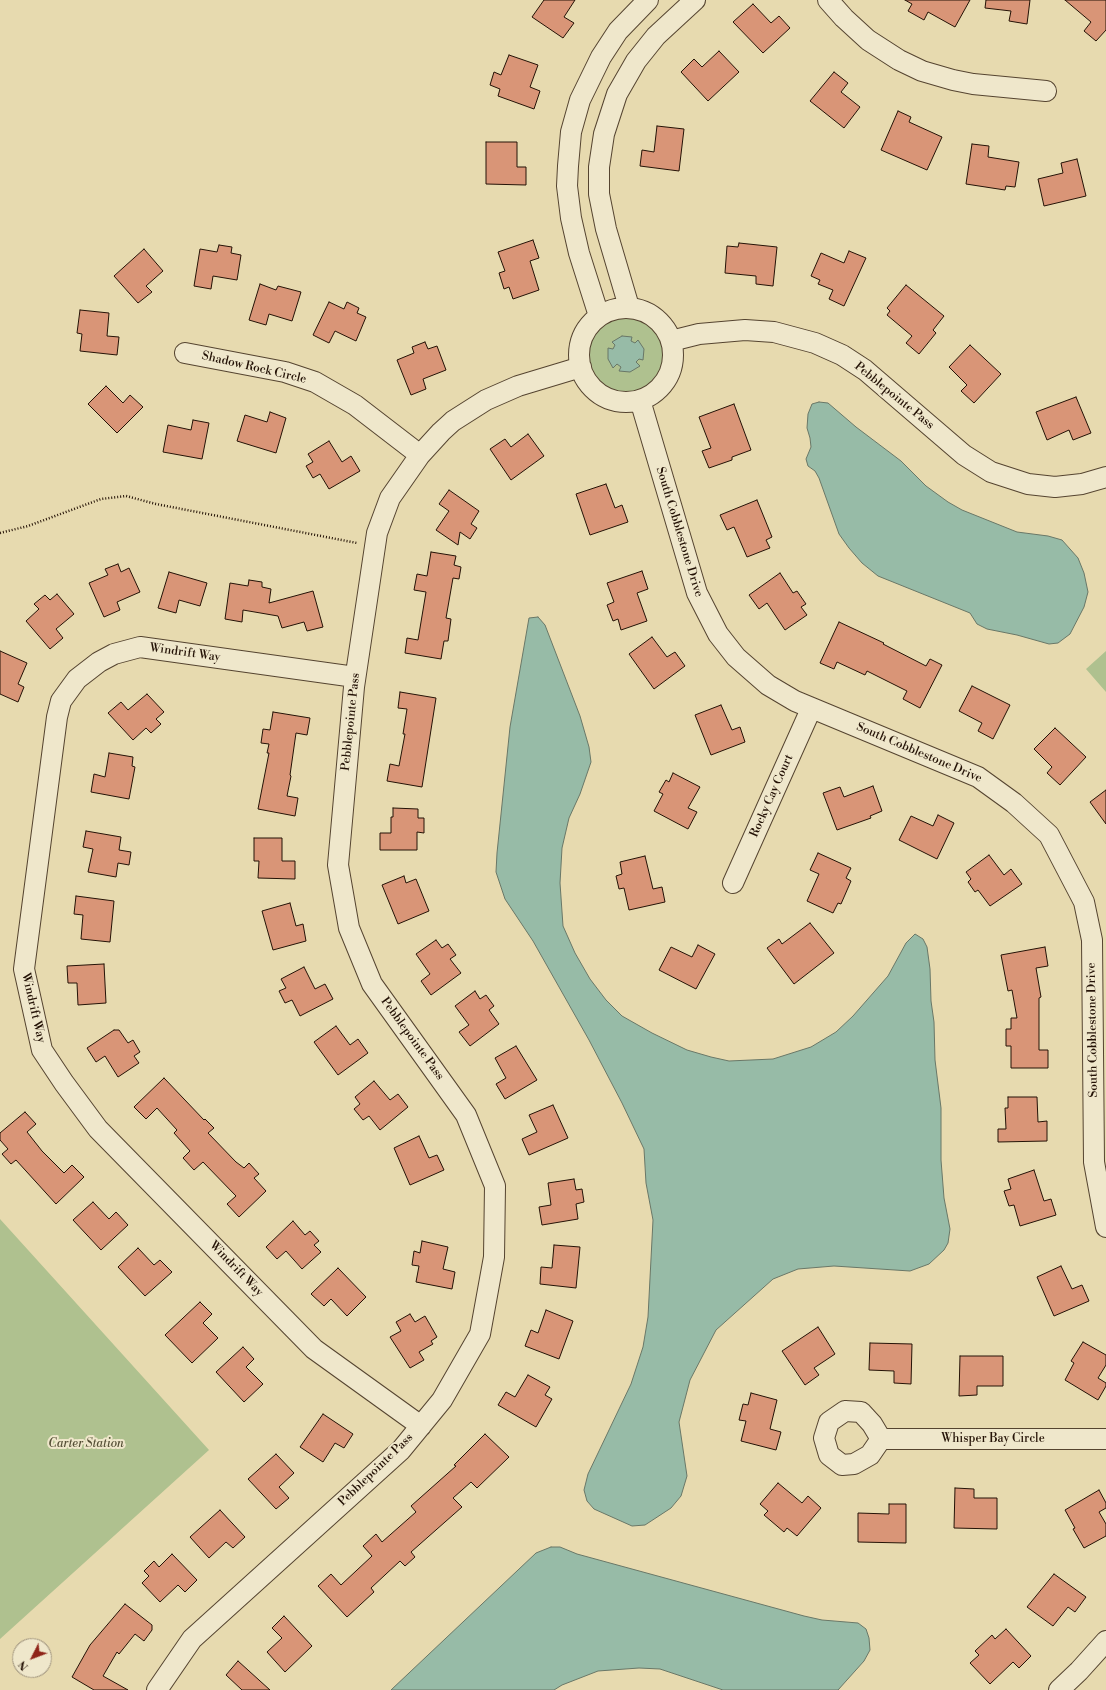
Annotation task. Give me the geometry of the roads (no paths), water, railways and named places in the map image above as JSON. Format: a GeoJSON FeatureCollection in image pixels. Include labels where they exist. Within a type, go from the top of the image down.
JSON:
{"type":"FeatureCollection","features":[{"type":"Feature","properties":{"kind":"street"},"geometry":{"type":"LineString","coordinates":[[599,316],[574,232],[569,206],[569,147],[575,114],[586,85],[609,44],[634,13],[648,0]]}},
{"type":"Feature","properties":{"kind":"street"},"geometry":{"type":"LineString","coordinates":[[629,307],[603,215],[599,194],[599,167],[604,134],[617,94],[636,61],[656,36],[695,0]]}},
{"type":"Feature","properties":{"kind":"street"},"geometry":{"type":"LineString","coordinates":[[828,0],[850,25],[868,40],[899,60],[922,71],[973,84],[1046,91]]}},
{"type":"Feature","properties":{"kind":"street"},"geometry":{"type":"LineString","coordinates":[[634,13],[656,36]]}},
{"type":"Feature","properties":{"kind":"street"},"geometry":{"type":"LineString","coordinates":[[568,166],[599,167]]}},
{"type":"Feature","properties":{"kind":"street"},"geometry":{"type":"LineString","coordinates":[[629,307],[652,315],[664,326],[671,341],[673,360],[668,376],[660,388],[654,393],[640,400],[624,402],[607,398],[586,379],[581,367],[580,348],[582,337],[587,328],[599,316],[613,309],[629,307]]}},
{"type":"Feature","properties":{"kind":"street","name":"Pebblepointe Pass"},"geometry":{"type":"LineString","coordinates":[[671,341],[699,334],[745,330],[774,332],[815,343],[842,355],[865,370],[964,455],[991,472],[1004,478],[1028,484],[1055,487],[1082,484],[1106,477]]}},
{"type":"Feature","properties":{"kind":"street","name":"Shadow Rock Circle"},"geometry":{"type":"LineString","coordinates":[[185,353],[285,372],[315,382],[355,405],[420,455]]}},
{"type":"Feature","properties":{"kind":"street","name":"Pebblepointe Pass"},"geometry":{"type":"LineString","coordinates":[[157,1690],[192,1640],[401,1450],[442,1400],[480,1334],[494,1257],[495,1186],[466,1115],[372,984],[349,928],[338,865],[355,677],[377,533],[390,498],[420,455],[453,421],[486,400],[518,386],[581,367]]}},
{"type":"Feature","properties":{"kind":"street","name":"South Cobblestone Drive"},"geometry":{"type":"LineString","coordinates":[[640,400],[696,593],[710,621],[727,646],[750,670],[780,693],[811,709],[842,720],[978,776],[1014,803],[1048,835],[1084,902],[1092,940],[1099,994],[1094,1162],[1106,1227]]}},
{"type":"Feature","properties":{"kind":"street","name":"Windrift Way"},"geometry":{"type":"LineString","coordinates":[[355,677],[140,647],[114,654],[99,662],[77,679],[61,701],[57,718],[24,969],[42,1050],[98,1129],[314,1349],[421,1426]]}},
{"type":"Feature","properties":{"kind":"street","name":"Rocky Cay Court"},"geometry":{"type":"LineString","coordinates":[[733,883],[811,709]]}},
{"type":"Feature","properties":{"kind":"street","name":"Whisper Bay Circle"},"geometry":{"type":"LineString","coordinates":[[881,1439],[1106,1440]]}},
{"type":"Feature","properties":{"kind":"street"},"geometry":{"type":"LineString","coordinates":[[1059,1690],[1079,1671],[1106,1641]]}},
{"type":"Feature","properties":{"kind":"park label","name":"Carter Station"},"geometry":{"type":"Point","coordinates":[86,1444]}}]}
